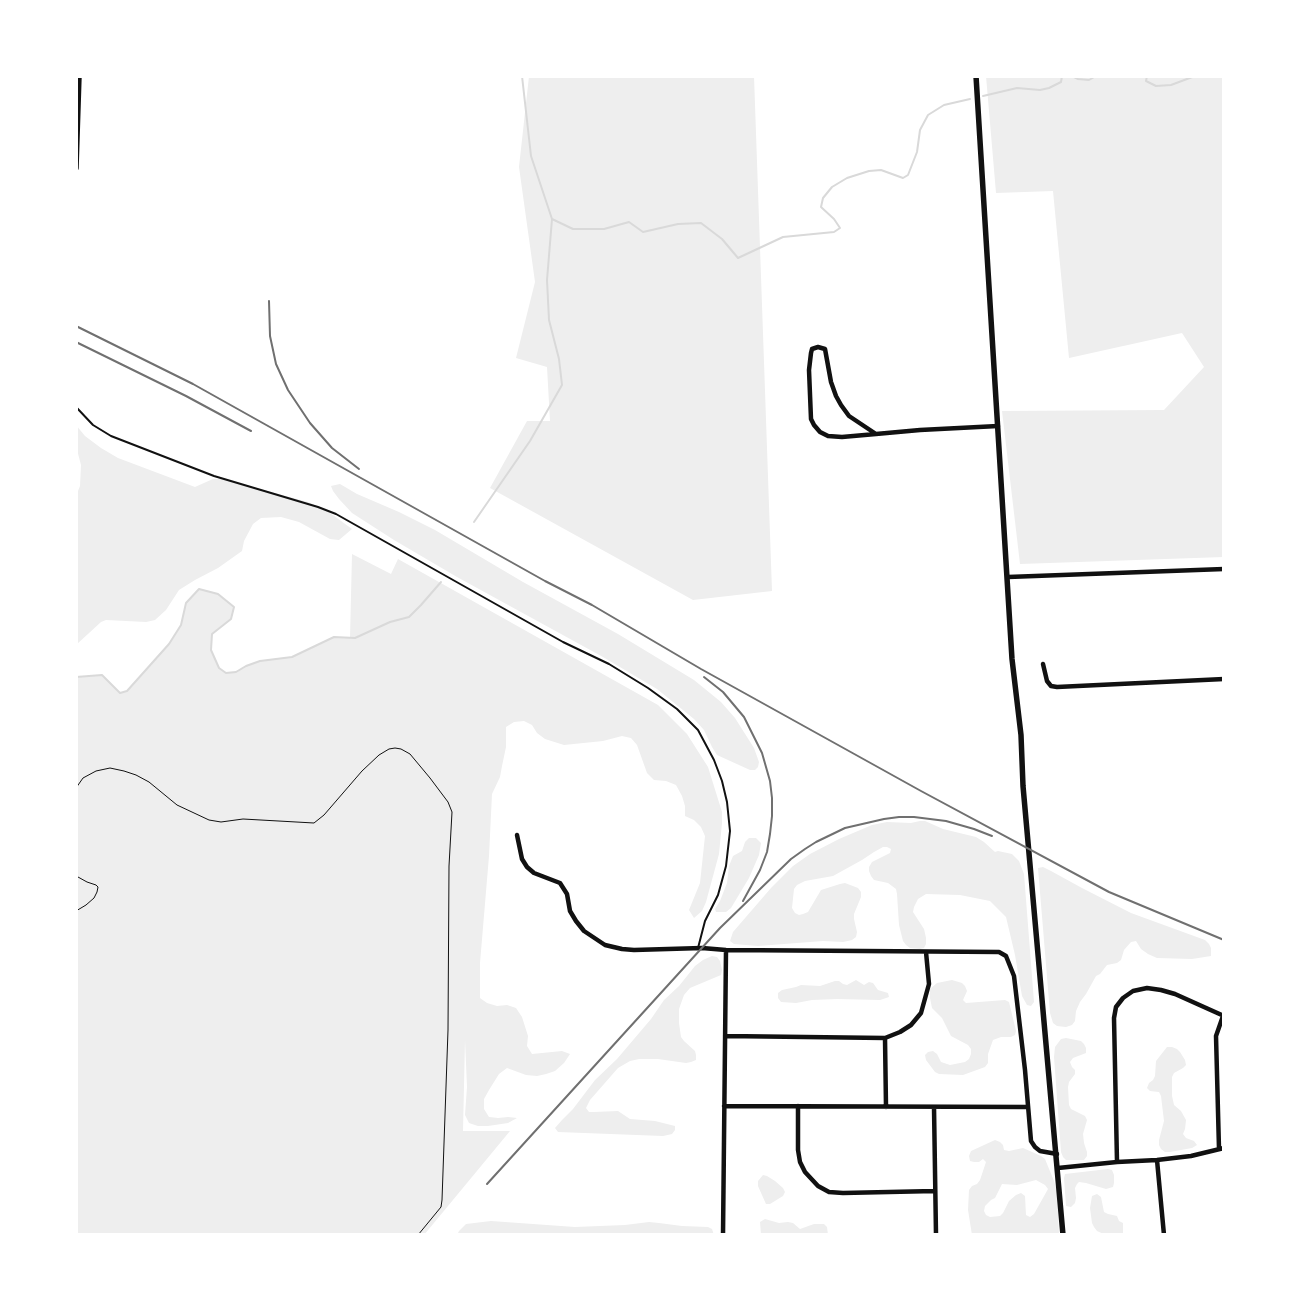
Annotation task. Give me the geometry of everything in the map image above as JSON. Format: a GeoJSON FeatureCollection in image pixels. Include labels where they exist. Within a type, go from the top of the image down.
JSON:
{"type":"FeatureCollection","features":[{"type":"Feature","properties":{"kind":"street"},"geometry":{"type":"LineString","coordinates":[[76,168],[79,76]]}},
{"type":"Feature","properties":{"kind":"street"},"geometry":{"type":"LineString","coordinates":[[976,76],[1012,660],[1021,735],[1023,786],[1063,1235]]}},
{"type":"Feature","properties":{"kind":"street"},"geometry":{"type":"LineString","coordinates":[[876,434],[848,416],[836,396],[831,382],[825,349],[818,347],[812,350],[808,370],[811,419],[820,432],[828,436],[842,437],[998,426]]}},
{"type":"Feature","properties":{"kind":"street"},"geometry":{"type":"LineString","coordinates":[[1008,577],[1224,568]]}},
{"type":"Feature","properties":{"kind":"street"},"geometry":{"type":"LineString","coordinates":[[1043,664],[1047,681],[1054,686],[1224,679]]}},
{"type":"Feature","properties":{"kind":"street"},"geometry":{"type":"LineString","coordinates":[[516,835],[522,859],[527,867],[534,873],[560,883],[567,894],[570,911],[584,931],[605,945],[634,950],[700,948],[726,950],[999,952],[1006,956],[1014,976],[1031,1141],[1040,1151],[1057,1154]]}},
{"type":"Feature","properties":{"kind":"street"},"geometry":{"type":"LineString","coordinates":[[723,1235],[726,950]]}},
{"type":"Feature","properties":{"kind":"street"},"geometry":{"type":"LineString","coordinates":[[725,1036],[885,1038],[900,1032],[911,1025],[921,1013],[929,984],[926,952]]}},
{"type":"Feature","properties":{"kind":"street"},"geometry":{"type":"LineString","coordinates":[[1058,1168],[1191,1156],[1221,1148],[1216,1036],[1224,1016],[1175,994],[1161,990],[1147,988],[1133,991],[1122,998],[1116,1007],[1114,1018],[1117,1162]]}},
{"type":"Feature","properties":{"kind":"street"},"geometry":{"type":"LineString","coordinates":[[885,1038],[886,1107]]}},
{"type":"Feature","properties":{"kind":"street"},"geometry":{"type":"LineString","coordinates":[[724,1106],[1028,1107]]}},
{"type":"Feature","properties":{"kind":"street"},"geometry":{"type":"LineString","coordinates":[[798,1106],[798,1150],[800,1162],[805,1172],[818,1186],[829,1192],[843,1193],[935,1191]]}},
{"type":"Feature","properties":{"kind":"street"},"geometry":{"type":"LineString","coordinates":[[934,1107],[936,1235]]}},
{"type":"Feature","properties":{"kind":"street"},"geometry":{"type":"LineString","coordinates":[[1157,1160],[1164,1235]]}},
{"type":"Feature","properties":{"kind":"lane"},"geometry":{"type":"LineString","coordinates":[[76,407],[93,425],[111,436],[214,476],[336,514],[563,642],[609,664],[648,688],[677,709],[698,730],[714,760],[727,802],[730,831],[726,866],[718,895],[705,921],[700,948]]}},
{"type":"Feature","properties":{"kind":"path"},"geometry":{"type":"LineString","coordinates":[[76,788],[83,778],[96,771],[110,768],[136,775],[177,805],[209,820],[221,822],[243,818],[314,823],[324,815],[379,755],[389,749],[401,749],[410,754],[430,778],[448,802],[452,812],[449,866],[448,1030],[442,1200],[440,1207],[418,1235]]}},
{"type":"Feature","properties":{"kind":"path"},"geometry":{"type":"LineString","coordinates":[[76,875],[78,878],[96,885],[98,888],[94,898],[76,911]]}},
{"type":"Feature","properties":{"kind":"shaded area"},"geometry":{"type":"Polygon","coordinates":[[[529,76],[754,76],[772,591],[693,600],[490,488],[527,421],[550,421],[547,367],[516,358],[535,282],[519,167],[529,76]]]}},
{"type":"Feature","properties":{"kind":"shaded area"},"geometry":{"type":"Polygon","coordinates":[[[986,76],[1224,76],[1224,557],[1020,564],[1002,411],[1164,410],[1204,367],[1182,333],[1069,358],[1053,191],[996,193],[986,76]]]}},
{"type":"Feature","properties":{"kind":"shaded area"},"geometry":{"type":"Polygon","coordinates":[[[76,425],[85,436],[118,458],[195,487],[213,479],[223,479],[308,502],[326,510],[352,529],[339,540],[330,539],[299,522],[281,517],[261,518],[253,524],[244,541],[242,551],[218,568],[179,590],[166,610],[155,620],[146,622],[106,620],[101,622],[76,645],[76,496],[80,486],[81,465],[76,446],[76,425]]]}},
{"type":"Feature","properties":{"kind":"shaded area"},"geometry":{"type":"Polygon","coordinates":[[[340,484],[357,494],[435,530],[523,582],[618,634],[694,680],[721,702],[735,718],[754,748],[759,762],[758,767],[755,770],[750,770],[717,755],[704,730],[694,719],[657,689],[603,657],[457,577],[352,513],[339,499],[331,486],[340,484]]]}},
{"type":"Feature","properties":{"kind":"shaded area"},"geometry":{"type":"Polygon","coordinates":[[[352,554],[391,574],[398,559],[658,705],[687,734],[708,767],[722,812],[719,854],[706,902],[702,911],[694,918],[689,910],[700,883],[705,836],[701,827],[694,820],[685,816],[685,806],[676,785],[666,781],[654,780],[647,773],[637,745],[631,738],[622,736],[603,741],[564,745],[545,739],[537,733],[532,725],[524,721],[514,722],[506,727],[506,747],[500,777],[492,794],[480,963],[480,998],[487,1003],[497,1006],[507,1005],[516,1008],[522,1017],[528,1036],[527,1046],[532,1054],[562,1051],[570,1054],[555,1071],[546,1074],[537,1076],[526,1075],[507,1068],[499,1074],[484,1099],[484,1109],[489,1117],[517,1118],[508,1123],[478,1126],[469,1123],[465,1115],[467,1087],[465,1040],[463,1131],[510,1131],[424,1235],[76,1235],[76,677],[102,675],[120,693],[127,691],[169,644],[181,625],[186,603],[199,589],[218,594],[234,607],[231,619],[212,634],[211,650],[219,668],[226,673],[236,672],[260,661],[292,657],[334,637],[350,638],[352,554]]]}},
{"type":"Feature","properties":{"kind":"shaded area"},"geometry":{"type":"Polygon","coordinates":[[[920,821],[976,837],[995,852],[1012,854],[1019,861],[1024,874],[1034,1002],[1031,1006],[1027,1005],[1022,996],[1006,917],[990,901],[960,895],[926,894],[918,899],[913,912],[924,929],[926,944],[924,948],[920,949],[910,948],[906,945],[903,941],[899,925],[896,889],[888,883],[874,880],[869,871],[872,862],[890,853],[891,849],[887,847],[883,847],[833,876],[805,881],[794,889],[792,908],[799,915],[808,912],[821,890],[845,883],[858,888],[861,892],[861,897],[854,914],[857,932],[856,937],[852,940],[758,946],[734,944],[730,941],[733,932],[771,888],[793,866],[810,854],[872,825],[887,822],[911,823],[920,821]]]}},
{"type":"Feature","properties":{"kind":"shaded area"},"geometry":{"type":"Polygon","coordinates":[[[749,838],[756,838],[761,843],[759,855],[749,878],[731,908],[726,912],[716,912],[715,909],[727,883],[729,866],[733,856],[742,851],[745,842],[749,838]]]}},
{"type":"Feature","properties":{"kind":"shaded area"},"geometry":{"type":"Polygon","coordinates":[[[1043,867],[1131,913],[1205,940],[1211,948],[1211,956],[1192,959],[1157,958],[1141,949],[1136,941],[1131,942],[1124,950],[1121,960],[1107,965],[1096,976],[1080,1002],[1076,1011],[1075,1021],[1072,1025],[1066,1027],[1057,1026],[1053,1023],[1050,1013],[1038,868],[1043,867]]]}},
{"type":"Feature","properties":{"kind":"shaded area"},"geometry":{"type":"Polygon","coordinates":[[[712,956],[717,957],[720,961],[721,975],[690,988],[684,995],[679,1009],[681,1037],[695,1051],[696,1060],[686,1063],[658,1059],[630,1061],[618,1068],[590,1100],[586,1108],[589,1112],[618,1111],[630,1119],[655,1121],[675,1126],[672,1134],[663,1136],[558,1132],[555,1128],[573,1109],[595,1080],[617,1059],[651,1019],[664,1000],[679,986],[695,966],[712,956]]]}},
{"type":"Feature","properties":{"kind":"shaded area"},"geometry":{"type":"Polygon","coordinates":[[[856,980],[864,985],[869,982],[873,983],[878,990],[888,993],[889,997],[880,1000],[837,999],[796,1003],[781,1002],[778,998],[778,993],[782,990],[801,985],[820,986],[839,981],[847,985],[856,980]]]}},
{"type":"Feature","properties":{"kind":"shaded area"},"geometry":{"type":"Polygon","coordinates":[[[952,980],[965,986],[967,991],[963,1000],[966,1003],[1005,1000],[1009,1002],[1016,1031],[1015,1035],[1011,1037],[1001,1037],[993,1040],[988,1054],[988,1063],[985,1067],[963,1075],[939,1074],[935,1072],[926,1060],[925,1055],[933,1051],[941,1062],[950,1065],[965,1062],[971,1054],[971,1049],[968,1045],[951,1036],[942,1018],[932,1008],[930,989],[937,983],[952,980]]]}},
{"type":"Feature","properties":{"kind":"shaded area"},"geometry":{"type":"Polygon","coordinates":[[[1061,1039],[1081,1041],[1086,1048],[1086,1053],[1073,1058],[1070,1062],[1075,1070],[1075,1074],[1068,1087],[1071,1109],[1085,1116],[1087,1120],[1083,1134],[1087,1152],[1084,1160],[1066,1160],[1061,1152],[1054,1057],[1055,1047],[1061,1039]]]}},
{"type":"Feature","properties":{"kind":"shaded area"},"geometry":{"type":"Polygon","coordinates":[[[1167,1047],[1177,1049],[1185,1060],[1186,1065],[1174,1073],[1172,1077],[1172,1096],[1174,1105],[1181,1111],[1186,1120],[1183,1134],[1197,1145],[1192,1148],[1170,1152],[1165,1152],[1159,1145],[1164,1121],[1161,1096],[1159,1092],[1150,1091],[1147,1088],[1155,1076],[1156,1061],[1167,1047]]]}},
{"type":"Feature","properties":{"kind":"shaded area"},"geometry":{"type":"Polygon","coordinates":[[[995,1140],[1003,1145],[1004,1150],[1009,1151],[1023,1148],[1045,1159],[1057,1191],[1059,1235],[972,1235],[968,1210],[969,1190],[980,1180],[986,1162],[983,1159],[979,1162],[970,1161],[971,1151],[995,1140]],[[1036,1180],[1017,1185],[1002,1184],[995,1198],[985,1206],[984,1211],[990,1217],[1000,1216],[1009,1201],[1021,1193],[1025,1196],[1026,1215],[1030,1217],[1034,1214],[1048,1189],[1036,1180]]]}},
{"type":"Feature","properties":{"kind":"shaded area"},"geometry":{"type":"Polygon","coordinates":[[[1112,1170],[1114,1175],[1113,1187],[1106,1189],[1079,1182],[1075,1188],[1075,1203],[1071,1207],[1066,1206],[1065,1174],[1112,1170]]]}},
{"type":"Feature","properties":{"kind":"shaded area"},"geometry":{"type":"Polygon","coordinates":[[[763,1175],[775,1181],[785,1192],[783,1196],[770,1204],[766,1204],[758,1186],[758,1181],[763,1175]]]}},
{"type":"Feature","properties":{"kind":"shaded area"},"geometry":{"type":"Polygon","coordinates":[[[1097,1194],[1101,1197],[1104,1212],[1117,1216],[1119,1221],[1123,1223],[1123,1235],[1106,1235],[1097,1231],[1094,1227],[1090,1208],[1092,1196],[1097,1194]]]}},
{"type":"Feature","properties":{"kind":"shaded area"},"geometry":{"type":"Polygon","coordinates":[[[765,1219],[779,1223],[793,1223],[800,1229],[814,1224],[824,1224],[827,1227],[828,1235],[761,1235],[760,1222],[765,1219]]]}},
{"type":"Feature","properties":{"kind":"shaded area"},"geometry":{"type":"Polygon","coordinates":[[[491,1221],[575,1227],[649,1222],[708,1227],[712,1229],[714,1235],[457,1235],[466,1224],[491,1221]]]}},
{"type":"Feature","properties":{"kind":"waterway"},"geometry":{"type":"LineString","coordinates":[[474,522],[530,441],[562,385],[559,359],[549,320],[547,280],[552,219],[531,156],[522,76]]}},
{"type":"Feature","properties":{"kind":"waterway"},"geometry":{"type":"LineString","coordinates":[[983,96],[1017,88],[1040,90],[1049,88],[1061,82],[1062,76]]}},
{"type":"Feature","properties":{"kind":"waterway"},"geometry":{"type":"LineString","coordinates":[[1072,76],[1078,79],[1089,80],[1096,76]]}},
{"type":"Feature","properties":{"kind":"waterway"},"geometry":{"type":"LineString","coordinates":[[1147,76],[1146,81],[1156,86],[1171,85],[1195,76]]}},
{"type":"Feature","properties":{"kind":"waterway"},"geometry":{"type":"LineString","coordinates":[[552,219],[573,229],[604,229],[629,222],[643,232],[678,224],[701,223],[722,239],[738,258],[783,237],[834,232],[840,228],[834,219],[821,207],[823,198],[832,187],[847,178],[869,171],[881,170],[903,178],[908,175],[917,152],[920,130],[928,115],[944,105],[970,99]]}},
{"type":"Feature","properties":{"kind":"waterway"},"geometry":{"type":"LineString","coordinates":[[76,677],[102,675],[120,693],[127,691],[169,644],[181,625],[186,603],[199,589],[218,594],[234,607],[231,619],[212,634],[211,650],[219,668],[226,673],[236,672],[260,661],[292,657],[334,637],[355,638],[390,622],[409,617],[441,582]]}},
{"type":"Feature","properties":{"kind":"railway"},"geometry":{"type":"LineString","coordinates":[[269,301],[270,336],[276,364],[288,390],[310,423],[332,448],[359,469]]}},
{"type":"Feature","properties":{"kind":"railway"},"geometry":{"type":"LineString","coordinates":[[76,326],[193,384],[545,581],[592,605],[701,669],[921,791],[1109,892],[1224,940]]}},
{"type":"Feature","properties":{"kind":"railway"},"geometry":{"type":"LineString","coordinates":[[76,342],[186,396],[251,431]]}},
{"type":"Feature","properties":{"kind":"railway"},"geometry":{"type":"LineString","coordinates":[[704,677],[723,692],[744,717],[762,753],[770,781],[772,816],[767,852],[760,870],[743,901]]}},
{"type":"Feature","properties":{"kind":"railway"},"geometry":{"type":"LineString","coordinates":[[487,1184],[720,928],[791,859],[805,849],[845,828],[899,817],[946,821],[992,836]]}}]}
